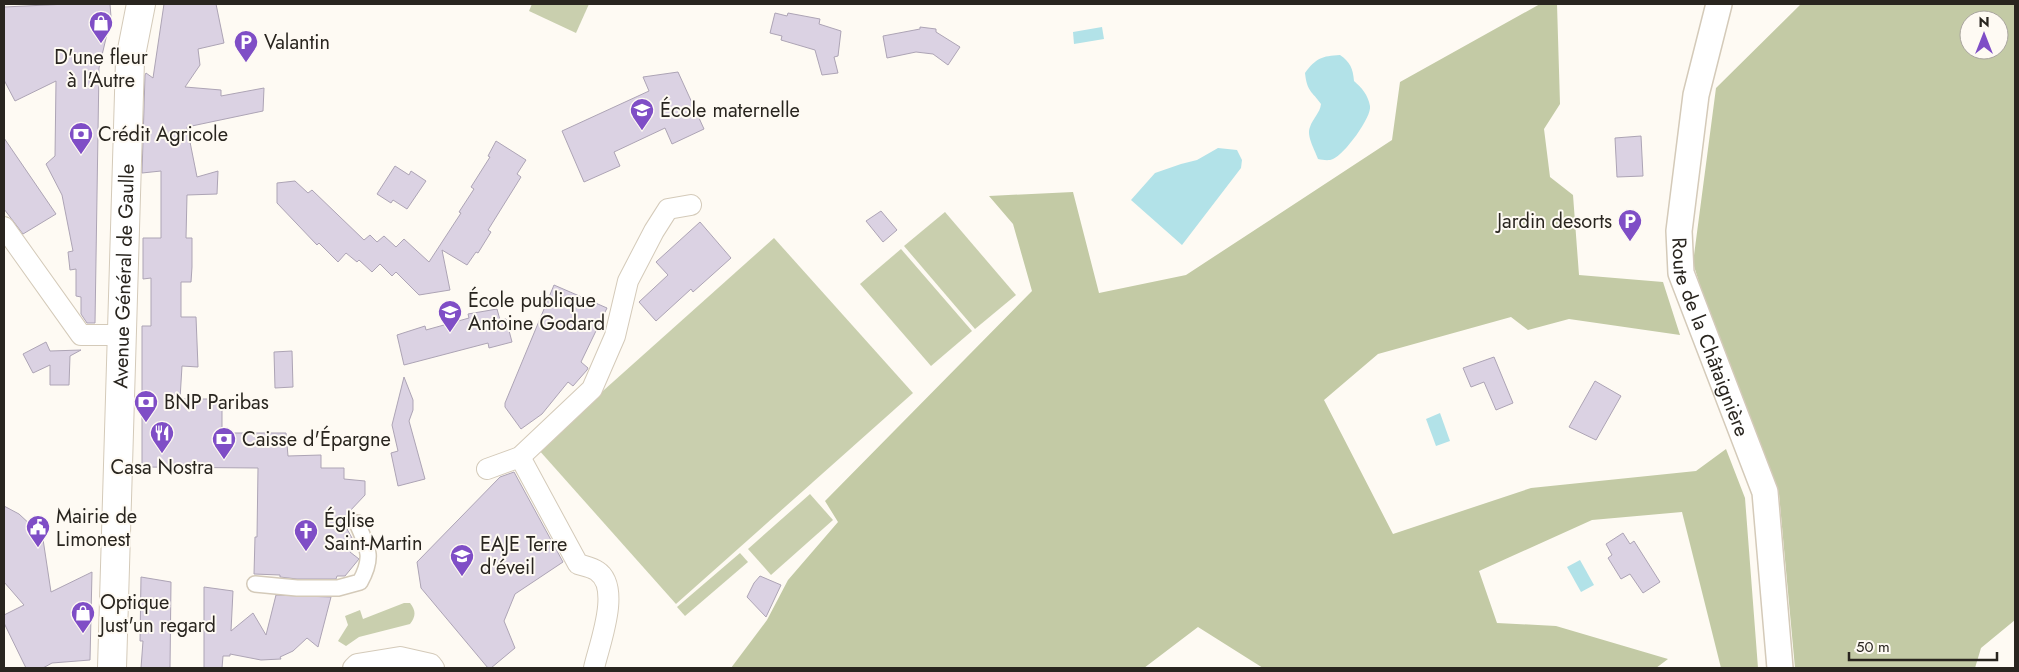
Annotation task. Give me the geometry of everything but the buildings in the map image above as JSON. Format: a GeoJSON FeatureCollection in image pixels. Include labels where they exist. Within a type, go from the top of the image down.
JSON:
{"type":"FeatureCollection","features":[{"type":"Feature","properties":{"kind":"main road","name":"Avenue Général de Gaulle"},"geometry":{"type":"LineString","coordinates":[[112,668],[130,60],[140,4]]}},
{"type":"Feature","properties":{"kind":"street","name":"Route de la Châtaignière"},"geometry":{"type":"LineString","coordinates":[[1719,4],[1696,95],[1679,231],[1681,273],[1765,492],[1780,668]]}},
{"type":"Feature","properties":{"kind":"street"},"geometry":{"type":"LineString","coordinates":[[487,469],[520,457],[592,389],[615,336],[628,281],[654,231],[668,209],[691,205]]}},
{"type":"Feature","properties":{"kind":"street"},"geometry":{"type":"LineString","coordinates":[[4,227],[80,335],[121,335]]}},
{"type":"Feature","properties":{"kind":"street"},"geometry":{"type":"LineString","coordinates":[[520,457],[578,564],[598,571],[608,586],[609,608],[594,668]]}},
{"type":"Feature","properties":{"kind":"street"},"geometry":{"type":"LineString","coordinates":[[256,584],[297,588],[338,588],[360,582],[369,566],[367,546],[357,523]]}},
{"type":"Feature","properties":{"kind":"street"},"geometry":{"type":"LineString","coordinates":[[353,668],[357,664],[400,657],[431,664],[434,668]]}},
{"type":"Feature","properties":{"kind":"green space"},"geometry":{"type":"Polygon","coordinates":[[[532,4],[589,4],[576,33],[529,11],[532,4]]]}},
{"type":"Feature","properties":{"kind":"green space"},"geometry":{"type":"Polygon","coordinates":[[[1540,4],[1557,4],[1560,104],[1544,129],[1550,177],[1573,195],[1579,275],[1663,282],[1680,335],[1569,319],[1528,330],[1511,317],[1378,354],[1324,400],[1393,534],[1531,488],[1696,471],[1726,449],[1745,498],[1758,668],[1721,668],[1682,512],[1592,520],[1479,571],[1497,623],[1556,626],[1668,659],[1656,668],[1263,668],[1198,627],[1144,668],[731,668],[767,620],[788,580],[838,522],[825,501],[1032,291],[1013,224],[989,196],[1073,192],[1099,293],[1186,275],[1392,140],[1400,82],[1540,4]]]}},
{"type":"Feature","properties":{"kind":"green space"},"geometry":{"type":"Polygon","coordinates":[[[1801,4],[2015,4],[2015,620],[1981,648],[1975,668],[1795,668],[1779,494],[1751,430],[1718,343],[1693,263],[1716,88],[1801,4]]]}},
{"type":"Feature","properties":{"kind":"green space"},"geometry":{"type":"Polygon","coordinates":[[[945,212],[1016,295],[975,329],[904,246],[945,212]]]}},
{"type":"Feature","properties":{"kind":"green space"},"geometry":{"type":"Polygon","coordinates":[[[774,238],[913,393],[676,604],[538,449],[774,238]]]}},
{"type":"Feature","properties":{"kind":"green space"},"geometry":{"type":"Polygon","coordinates":[[[901,249],[972,331],[931,366],[860,284],[901,249]]]}},
{"type":"Feature","properties":{"kind":"green space"},"geometry":{"type":"Polygon","coordinates":[[[810,494],[833,520],[771,575],[748,549],[810,494]]]}},
{"type":"Feature","properties":{"kind":"green space"},"geometry":{"type":"Polygon","coordinates":[[[740,553],[748,562],[685,616],[677,607],[740,553]]]}},
{"type":"Feature","properties":{"kind":"green space"},"geometry":{"type":"Polygon","coordinates":[[[404,603],[410,603],[414,611],[410,624],[359,637],[346,646],[338,641],[348,625],[345,616],[360,610],[363,619],[404,603]]]}},
{"type":"Feature","properties":{"kind":"water"},"geometry":{"type":"Polygon","coordinates":[[[1102,27],[1104,39],[1074,44],[1073,32],[1102,27]]]}},
{"type":"Feature","properties":{"kind":"water"},"geometry":{"type":"Polygon","coordinates":[[[1340,55],[1349,63],[1354,81],[1366,95],[1370,106],[1369,111],[1362,127],[1344,151],[1331,160],[1318,159],[1309,131],[1321,104],[1310,91],[1305,73],[1320,59],[1340,55]]]}},
{"type":"Feature","properties":{"kind":"water"},"geometry":{"type":"Polygon","coordinates":[[[1218,148],[1237,150],[1242,160],[1241,168],[1182,245],[1131,200],[1155,173],[1197,160],[1218,148]]]}},
{"type":"Feature","properties":{"kind":"water"},"geometry":{"type":"Polygon","coordinates":[[[1440,413],[1450,441],[1436,446],[1426,419],[1440,413]]]}},
{"type":"Feature","properties":{"kind":"water"},"geometry":{"type":"Polygon","coordinates":[[[1580,560],[1594,585],[1581,592],[1567,567],[1580,560]]]}},
{"type":"Feature","properties":{"kind":"place","name":"D'une fleur à l'Autre"},"geometry":{"type":"Point","coordinates":[101,44]}},
{"type":"Feature","properties":{"kind":"place","name":"Valantin"},"geometry":{"type":"Point","coordinates":[246,63]}},
{"type":"Feature","properties":{"kind":"place","name":"École maternelle"},"geometry":{"type":"Point","coordinates":[642,131]}},
{"type":"Feature","properties":{"kind":"place","name":"Crédit Agricole"},"geometry":{"type":"Point","coordinates":[81,155]}},
{"type":"Feature","properties":{"kind":"place","name":"Jardin desorts"},"geometry":{"type":"Point","coordinates":[1630,242]}},
{"type":"Feature","properties":{"kind":"place","name":"École publique Antoine Godard"},"geometry":{"type":"Point","coordinates":[450,333]}},
{"type":"Feature","properties":{"kind":"place","name":"BNP Paribas"},"geometry":{"type":"Point","coordinates":[146,423]}},
{"type":"Feature","properties":{"kind":"place","name":"Casa Nostra"},"geometry":{"type":"Point","coordinates":[162,454]}},
{"type":"Feature","properties":{"kind":"place","name":"Caisse d'Épargne"},"geometry":{"type":"Point","coordinates":[224,460]}},
{"type":"Feature","properties":{"kind":"place","name":"Mairie de Limonest"},"geometry":{"type":"Point","coordinates":[38,548]}},
{"type":"Feature","properties":{"kind":"place","name":"Église Saint-Martin"},"geometry":{"type":"Point","coordinates":[306,552]}},
{"type":"Feature","properties":{"kind":"place","name":"EAJE Terre d'éveil"},"geometry":{"type":"Point","coordinates":[462,577]}},
{"type":"Feature","properties":{"kind":"place","name":"Optique Just'un regard"},"geometry":{"type":"Point","coordinates":[83,634]}}]}
